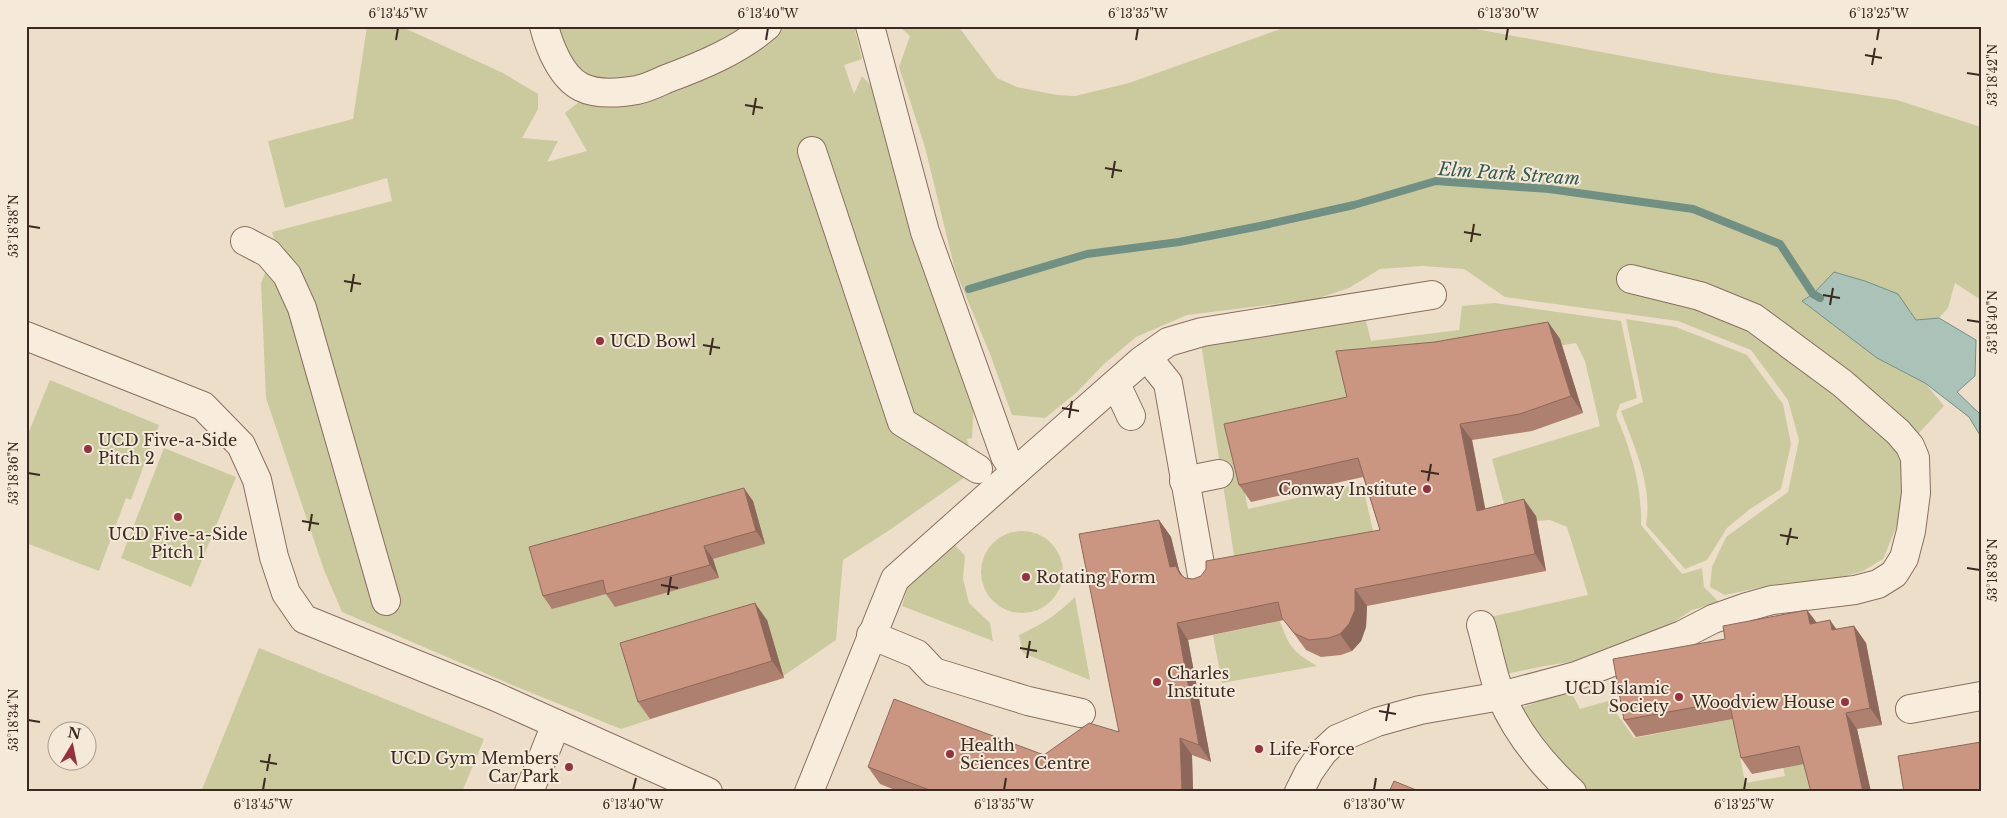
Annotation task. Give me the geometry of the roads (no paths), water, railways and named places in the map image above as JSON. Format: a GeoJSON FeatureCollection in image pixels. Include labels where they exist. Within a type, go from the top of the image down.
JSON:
{"type":"FeatureCollection","features":[{"type":"Feature","properties":{"kind":"street"},"geometry":{"type":"LineString","coordinates":[[544,26],[548,43],[562,70],[580,86],[606,93],[638,90],[682,73],[712,60],[754,37],[767,26]]}},
{"type":"Feature","properties":{"kind":"street"},"geometry":{"type":"LineString","coordinates":[[870,26],[925,232],[1005,456],[1015,472]]}},
{"type":"Feature","properties":{"kind":"street"},"geometry":{"type":"LineString","coordinates":[[812,151],[902,422],[978,469]]}},
{"type":"Feature","properties":{"kind":"street"},"geometry":{"type":"LineString","coordinates":[[245,241],[268,253],[287,275],[302,308],[386,601]]}},
{"type":"Feature","properties":{"kind":"street"},"geometry":{"type":"LineString","coordinates":[[1299,792],[1309,772],[1323,752],[1337,739],[1377,722],[1403,715],[1501,696],[1576,676],[1674,638],[1713,619],[1747,607],[1772,600],[1855,590],[1878,584],[1894,574],[1904,558],[1911,531],[1916,493],[1915,458],[1910,446],[1898,432],[1842,383],[1754,318],[1700,296],[1631,278]]}},
{"type":"Feature","properties":{"kind":"street"},"geometry":{"type":"LineString","coordinates":[[809,792],[871,635],[895,580],[1147,357],[1168,342],[1202,332],[1432,294]]}},
{"type":"Feature","properties":{"kind":"street"},"geometry":{"type":"LineString","coordinates":[[26,336],[203,406],[241,445],[257,480],[274,557],[286,593],[304,619],[494,696],[708,792]]}},
{"type":"Feature","properties":{"kind":"street"},"geometry":{"type":"LineString","coordinates":[[1147,357],[1168,383],[1184,481],[1204,581]]}},
{"type":"Feature","properties":{"kind":"street"},"geometry":{"type":"LineString","coordinates":[[1116,384],[1131,416]]}},
{"type":"Feature","properties":{"kind":"street"},"geometry":{"type":"LineString","coordinates":[[1184,481],[1219,474]]}},
{"type":"Feature","properties":{"kind":"street"},"geometry":{"type":"LineString","coordinates":[[1481,625],[1501,696],[1522,735],[1558,779],[1572,792]]}},
{"type":"Feature","properties":{"kind":"street"},"geometry":{"type":"LineString","coordinates":[[871,635],[917,654],[934,672],[1028,701],[1081,713]]}},
{"type":"Feature","properties":{"kind":"street"},"geometry":{"type":"LineString","coordinates":[[1910,709],[1981,696]]}},
{"type":"Feature","properties":{"kind":"street"},"geometry":{"type":"LineString","coordinates":[[529,792],[556,724]]}},
{"type":"Feature","properties":{"kind":"waterway","name":"Elm Park Stream"},"geometry":{"type":"LineString","coordinates":[[969,289],[1087,254],[1179,242],[1260,226],[1354,205],[1436,181],[1549,189],[1693,209],[1780,244],[1813,294],[1820,298]]}},
{"type":"Feature","properties":{"kind":"place","name":"UCD Bowl"},"geometry":{"type":"Point","coordinates":[600,341]}},
{"type":"Feature","properties":{"kind":"place","name":"UCD Five-a-Side Pitch 2"},"geometry":{"type":"Point","coordinates":[88,449]}},
{"type":"Feature","properties":{"kind":"place","name":"Conway Institute"},"geometry":{"type":"Point","coordinates":[1427,489]}},
{"type":"Feature","properties":{"kind":"place","name":"UCD Five-a-Side Pitch 1"},"geometry":{"type":"Point","coordinates":[178,517]}},
{"type":"Feature","properties":{"kind":"place","name":"Rotating Form"},"geometry":{"type":"Point","coordinates":[1026,577]}},
{"type":"Feature","properties":{"kind":"place","name":"Charles Institute"},"geometry":{"type":"Point","coordinates":[1157,682]}},
{"type":"Feature","properties":{"kind":"place","name":"UCD Islamic Society"},"geometry":{"type":"Point","coordinates":[1679,697]}},
{"type":"Feature","properties":{"kind":"place","name":"Woodview House"},"geometry":{"type":"Point","coordinates":[1845,702]}},
{"type":"Feature","properties":{"kind":"place","name":"Life-Force"},"geometry":{"type":"Point","coordinates":[1259,749]}},
{"type":"Feature","properties":{"kind":"place","name":"Health Sciences Centre"},"geometry":{"type":"Point","coordinates":[950,754]}},
{"type":"Feature","properties":{"kind":"place","name":"UCD Gym Members Car Park"},"geometry":{"type":"Point","coordinates":[569,767]}}]}
